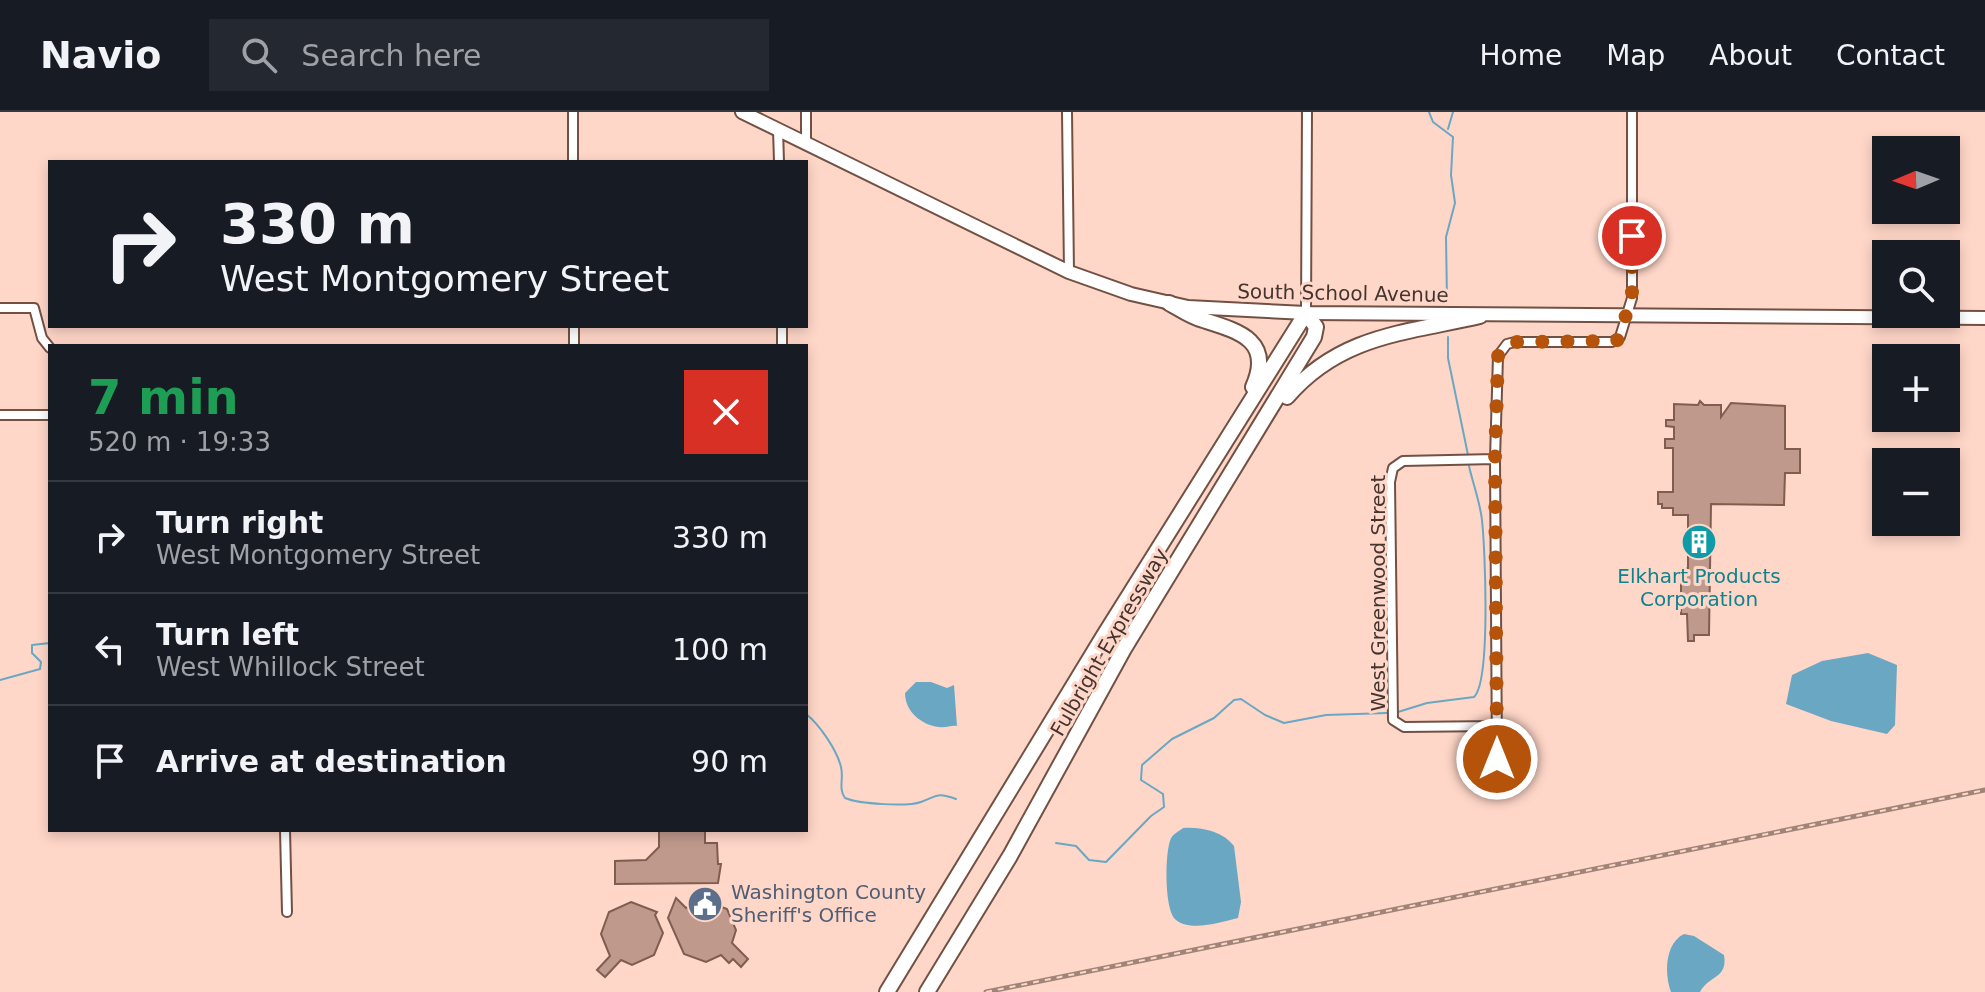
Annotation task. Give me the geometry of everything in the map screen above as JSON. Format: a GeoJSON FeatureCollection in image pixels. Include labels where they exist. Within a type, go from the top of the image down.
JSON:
{"type":"FeatureCollection","features":[{"type":"Feature","properties":{"kind":"highway"},"geometry":{"type":"LineString","coordinates":[[1169,303],[1195,317],[1237,330],[1254,346],[1258,359],[1255,384],[1204,474]]}},
{"type":"Feature","properties":{"kind":"highway","name":"Fulbright Expressway"},"geometry":{"type":"LineString","coordinates":[[931,985],[1017,843],[1125,647],[1259,432],[1314,337],[1316,327],[1306,313]]}},
{"type":"Feature","properties":{"kind":"highway"},"geometry":{"type":"LineString","coordinates":[[1204,474],[1306,313]]}},
{"type":"Feature","properties":{"kind":"highway"},"geometry":{"type":"LineString","coordinates":[[1259,432],[1296,386],[1345,350],[1379,337],[1480,316]]}},
{"type":"Feature","properties":{"kind":"highway","name":"Fulbright Expressway"},"geometry":{"type":"LineString","coordinates":[[888,991],[1204,474]]}},
{"type":"Feature","properties":{"kind":"main road","name":"South School Avenue"},"geometry":{"type":"LineString","coordinates":[[742,112],[1069,272],[1123,292],[1169,303],[1217,310],[1306,313],[1985,318]]}},
{"type":"Feature","properties":{"kind":"street"},"geometry":{"type":"LineString","coordinates":[[573,112],[573,160]]}},
{"type":"Feature","properties":{"kind":"street"},"geometry":{"type":"LineString","coordinates":[[806,112],[806,142]]}},
{"type":"Feature","properties":{"kind":"street"},"geometry":{"type":"LineString","coordinates":[[1067,112],[1069,272]]}},
{"type":"Feature","properties":{"kind":"street"},"geometry":{"type":"LineString","coordinates":[[1306,313],[1307,112]]}},
{"type":"Feature","properties":{"kind":"street"},"geometry":{"type":"LineString","coordinates":[[1497,759],[1495,459],[1498,356],[1502,349],[1515,342],[1617,341],[1632,298],[1632,112]]}},
{"type":"Feature","properties":{"kind":"street"},"geometry":{"type":"LineString","coordinates":[[778,129],[779,160]]}},
{"type":"Feature","properties":{"kind":"street"},"geometry":{"type":"LineString","coordinates":[[0,308],[34,308],[42,338],[48,346]]}},
{"type":"Feature","properties":{"kind":"street"},"geometry":{"type":"LineString","coordinates":[[0,415],[48,415]]}},
{"type":"Feature","properties":{"kind":"street","name":"West Greenwood Street"},"geometry":{"type":"LineString","coordinates":[[1495,459],[1397,463],[1390,475],[1392,715],[1395,724],[1404,727],[1497,726]]}},
{"type":"Feature","properties":{"kind":"street"},"geometry":{"type":"LineString","coordinates":[[285,832],[287,912]]}},
{"type":"Feature","properties":{"kind":"water"},"geometry":{"type":"Polygon","coordinates":[[[1868,653],[1897,665],[1895,725],[1887,734],[1831,721],[1786,704],[1792,675],[1822,661],[1868,653]]]}},
{"type":"Feature","properties":{"kind":"water"},"geometry":{"type":"Polygon","coordinates":[[[916,682],[931,682],[947,688],[954,685],[957,726],[932,726],[915,716],[908,706],[905,693],[916,682]]]}},
{"type":"Feature","properties":{"kind":"water"},"geometry":{"type":"Polygon","coordinates":[[[1183,828],[1211,831],[1234,846],[1241,902],[1238,918],[1207,925],[1190,925],[1182,924],[1172,915],[1167,882],[1168,848],[1172,837],[1183,828]]]}},
{"type":"Feature","properties":{"kind":"water"},"geometry":{"type":"Polygon","coordinates":[[[1684,934],[1694,936],[1724,955],[1721,973],[1700,992],[1671,992],[1669,985],[1667,968],[1670,952],[1673,944],[1684,934]]]}},
{"type":"Feature","properties":{"kind":"building","name":"Elkhart Products Corporation"},"geometry":{"type":"Polygon","coordinates":[[[1700,401],[1704,405],[1721,405],[1721,417],[1731,403],[1785,406],[1785,449],[1800,449],[1800,473],[1785,473],[1784,505],[1711,504],[1709,635],[1694,635],[1694,641],[1688,641],[1687,614],[1681,614],[1681,568],[1688,568],[1688,515],[1673,515],[1673,508],[1662,508],[1662,504],[1658,504],[1658,492],[1673,492],[1673,448],[1665,448],[1665,439],[1674,439],[1674,427],[1666,426],[1666,420],[1674,420],[1674,404],[1698,405],[1700,401]]]}},
{"type":"Feature","properties":{"kind":"building"},"geometry":{"type":"Polygon","coordinates":[[[659,832],[705,832],[705,843],[717,843],[718,864],[721,864],[718,883],[615,884],[615,861],[646,860],[659,847],[659,832]]]}},
{"type":"Feature","properties":{"kind":"building"},"geometry":{"type":"Polygon","coordinates":[[[676,898],[686,908],[704,900],[727,909],[736,930],[732,943],[748,959],[741,967],[733,959],[729,963],[721,955],[706,962],[684,954],[668,918],[676,898]]]}},
{"type":"Feature","properties":{"kind":"building"},"geometry":{"type":"Polygon","coordinates":[[[631,902],[657,912],[655,915],[663,933],[654,955],[632,965],[621,960],[605,977],[597,970],[610,956],[601,934],[609,912],[631,902]]]}},
{"type":"Feature","properties":{"kind":"waterway"},"geometry":{"type":"LineString","coordinates":[[1429,112],[1433,122],[1453,137],[1451,175],[1455,203],[1446,237],[1447,300]]}},
{"type":"Feature","properties":{"kind":"waterway"},"geometry":{"type":"LineString","coordinates":[[1448,129],[1453,112]]}},
{"type":"Feature","properties":{"kind":"waterway"},"geometry":{"type":"LineString","coordinates":[[1448,337],[1448,358],[1468,455]]}},
{"type":"Feature","properties":{"kind":"waterway"},"geometry":{"type":"LineString","coordinates":[[1398,712],[1427,703],[1474,697],[1479,686],[1485,641],[1484,557],[1481,513],[1469,466]]}},
{"type":"Feature","properties":{"kind":"waterway"},"geometry":{"type":"LineString","coordinates":[[0,680],[40,669],[41,662],[32,653],[32,645],[48,643]]}},
{"type":"Feature","properties":{"kind":"waterway"},"geometry":{"type":"LineString","coordinates":[[1056,843],[1076,846],[1089,860],[1106,862],[1151,816],[1164,807],[1163,794],[1141,780],[1142,765],[1172,739],[1214,718],[1234,700],[1241,699],[1284,723],[1326,715],[1387,713]]}},
{"type":"Feature","properties":{"kind":"waterway"},"geometry":{"type":"LineString","coordinates":[[808,716],[836,753],[845,798],[894,805],[914,804],[941,795],[956,799]]}},
{"type":"Feature","properties":{"kind":"railway"},"geometry":{"type":"LineString","coordinates":[[986,992],[1985,790]]}},
{"type":"Feature","properties":{"kind":"place","name":"Elkhart Products Corporation"},"geometry":{"type":"Point","coordinates":[1699,542]}},
{"type":"Feature","properties":{"kind":"place","name":"Washington County Sheriff's Office"},"geometry":{"type":"Point","coordinates":[705,904]}},
{"type":"Feature","properties":{"kind":"route"},"geometry":{"type":"LineString","coordinates":[[1497,759],[1495,459],[1498,356],[1507,344],[1515,342],[1617,341],[1632,298],[1632,236]]}}]}
